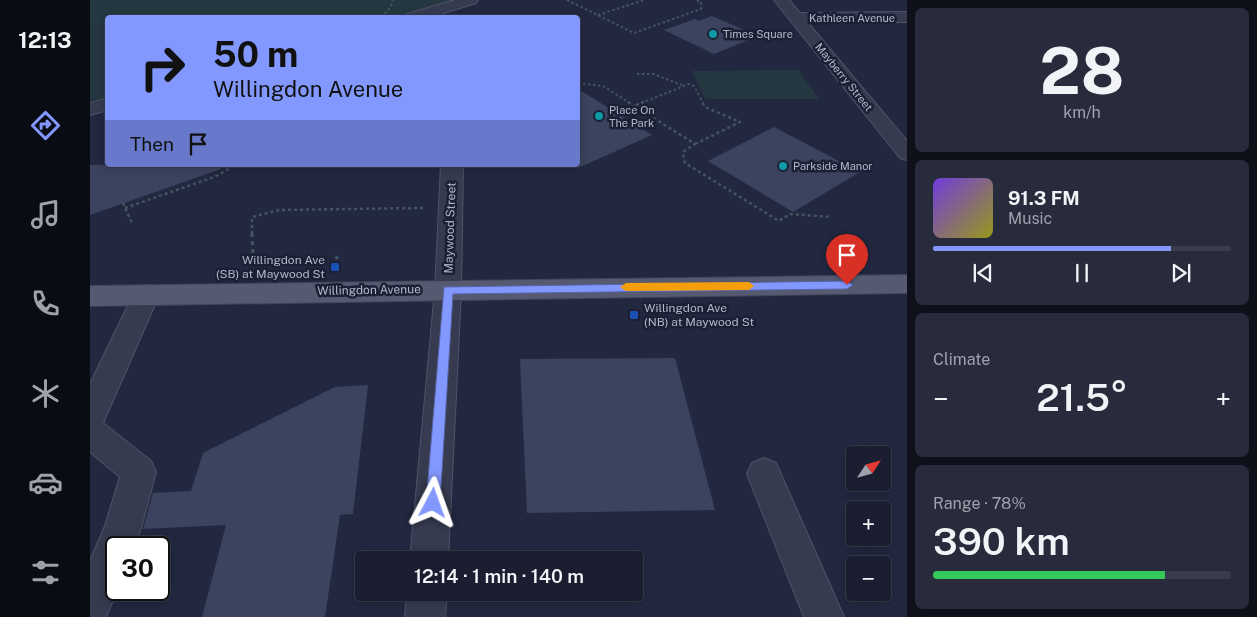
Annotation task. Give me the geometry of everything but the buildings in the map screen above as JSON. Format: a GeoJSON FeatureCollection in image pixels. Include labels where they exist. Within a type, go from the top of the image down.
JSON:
{"type":"FeatureCollection","features":[{"type":"Feature","properties":{"kind":"main road","name":"Willingdon Avenue"},"geometry":{"type":"LineString","coordinates":[[90,296],[907,284]]}},
{"type":"Feature","properties":{"kind":"street"},"geometry":{"type":"LineString","coordinates":[[420,15],[471,0]]}},
{"type":"Feature","properties":{"kind":"street","name":"Mayberry Street"},"geometry":{"type":"LineString","coordinates":[[781,0],[907,154]]}},
{"type":"Feature","properties":{"kind":"street","name":"Kathleen Avenue"},"geometry":{"type":"LineString","coordinates":[[796,18],[907,17]]}},
{"type":"Feature","properties":{"kind":"street"},"geometry":{"type":"LineString","coordinates":[[90,109],[105,105]]}},
{"type":"Feature","properties":{"kind":"street","name":"Maywood Street"},"geometry":{"type":"LineString","coordinates":[[430,551],[448,290],[452,167]]}},
{"type":"Feature","properties":{"kind":"street"},"geometry":{"type":"LineString","coordinates":[[90,418],[146,294]]}},
{"type":"Feature","properties":{"kind":"street"},"geometry":{"type":"LineString","coordinates":[[90,432],[139,472],[124,528],[90,607]]}},
{"type":"Feature","properties":{"kind":"street"},"geometry":{"type":"LineString","coordinates":[[764,474],[824,617]]}},
{"type":"Feature","properties":{"kind":"street"},"geometry":{"type":"LineString","coordinates":[[425,617],[426,601]]}},
{"type":"Feature","properties":{"kind":"path"},"geometry":{"type":"LineString","coordinates":[[567,0],[634,33],[701,9],[701,2],[696,0]]}},
{"type":"Feature","properties":{"kind":"path"},"geometry":{"type":"LineString","coordinates":[[598,15],[644,0]]}},
{"type":"Feature","properties":{"kind":"path"},"geometry":{"type":"LineString","coordinates":[[636,74],[653,74],[682,86]]}},
{"type":"Feature","properties":{"kind":"path"},"geometry":{"type":"LineString","coordinates":[[580,83],[603,86],[636,105],[641,111],[695,144]]}},
{"type":"Feature","properties":{"kind":"path"},"geometry":{"type":"LineString","coordinates":[[636,105],[682,86],[694,86],[704,106],[720,111],[740,122],[683,152],[685,163],[779,221],[790,214],[832,217]]}},
{"type":"Feature","properties":{"kind":"path"},"geometry":{"type":"LineString","coordinates":[[125,208],[214,177],[232,167]]}},
{"type":"Feature","properties":{"kind":"path"},"geometry":{"type":"LineString","coordinates":[[123,203],[132,223]]}},
{"type":"Feature","properties":{"kind":"path"},"geometry":{"type":"LineString","coordinates":[[253,258],[252,217],[279,210],[424,208]]}},
{"type":"Feature","properties":{"kind":"path"},"geometry":{"type":"LineString","coordinates":[[335,267],[337,256]]}},
{"type":"Feature","properties":{"kind":"shaded area"},"geometry":{"type":"Polygon","coordinates":[[[90,0],[455,0],[401,15],[105,15],[105,98],[90,101],[90,0]]]}},
{"type":"Feature","properties":{"kind":"shaded area"},"geometry":{"type":"Polygon","coordinates":[[[798,70],[819,99],[705,99],[692,71],[798,70]]]}},
{"type":"Feature","properties":{"kind":"slow traffic"},"geometry":{"type":"LineString","coordinates":[[626,287],[749,286]]}},
{"type":"Feature","properties":{"kind":"place","name":"Times Square"},"geometry":{"type":"Point","coordinates":[713,34]}},
{"type":"Feature","properties":{"kind":"place","name":"Place On The Park"},"geometry":{"type":"Point","coordinates":[599,116]}},
{"type":"Feature","properties":{"kind":"place","name":"Parkside Manor"},"geometry":{"type":"Point","coordinates":[783,166]}},
{"type":"Feature","properties":{"kind":"place","name":"Willingdon Ave (SB) at Maywood St"},"geometry":{"type":"Point","coordinates":[335,267]}},
{"type":"Feature","properties":{"kind":"place","name":"Willingdon Ave (NB) at Maywood St"},"geometry":{"type":"Point","coordinates":[634,315]}},
{"type":"Feature","properties":{"kind":"route"},"geometry":{"type":"LineString","coordinates":[[433,503],[448,290],[847,285]]}}]}
